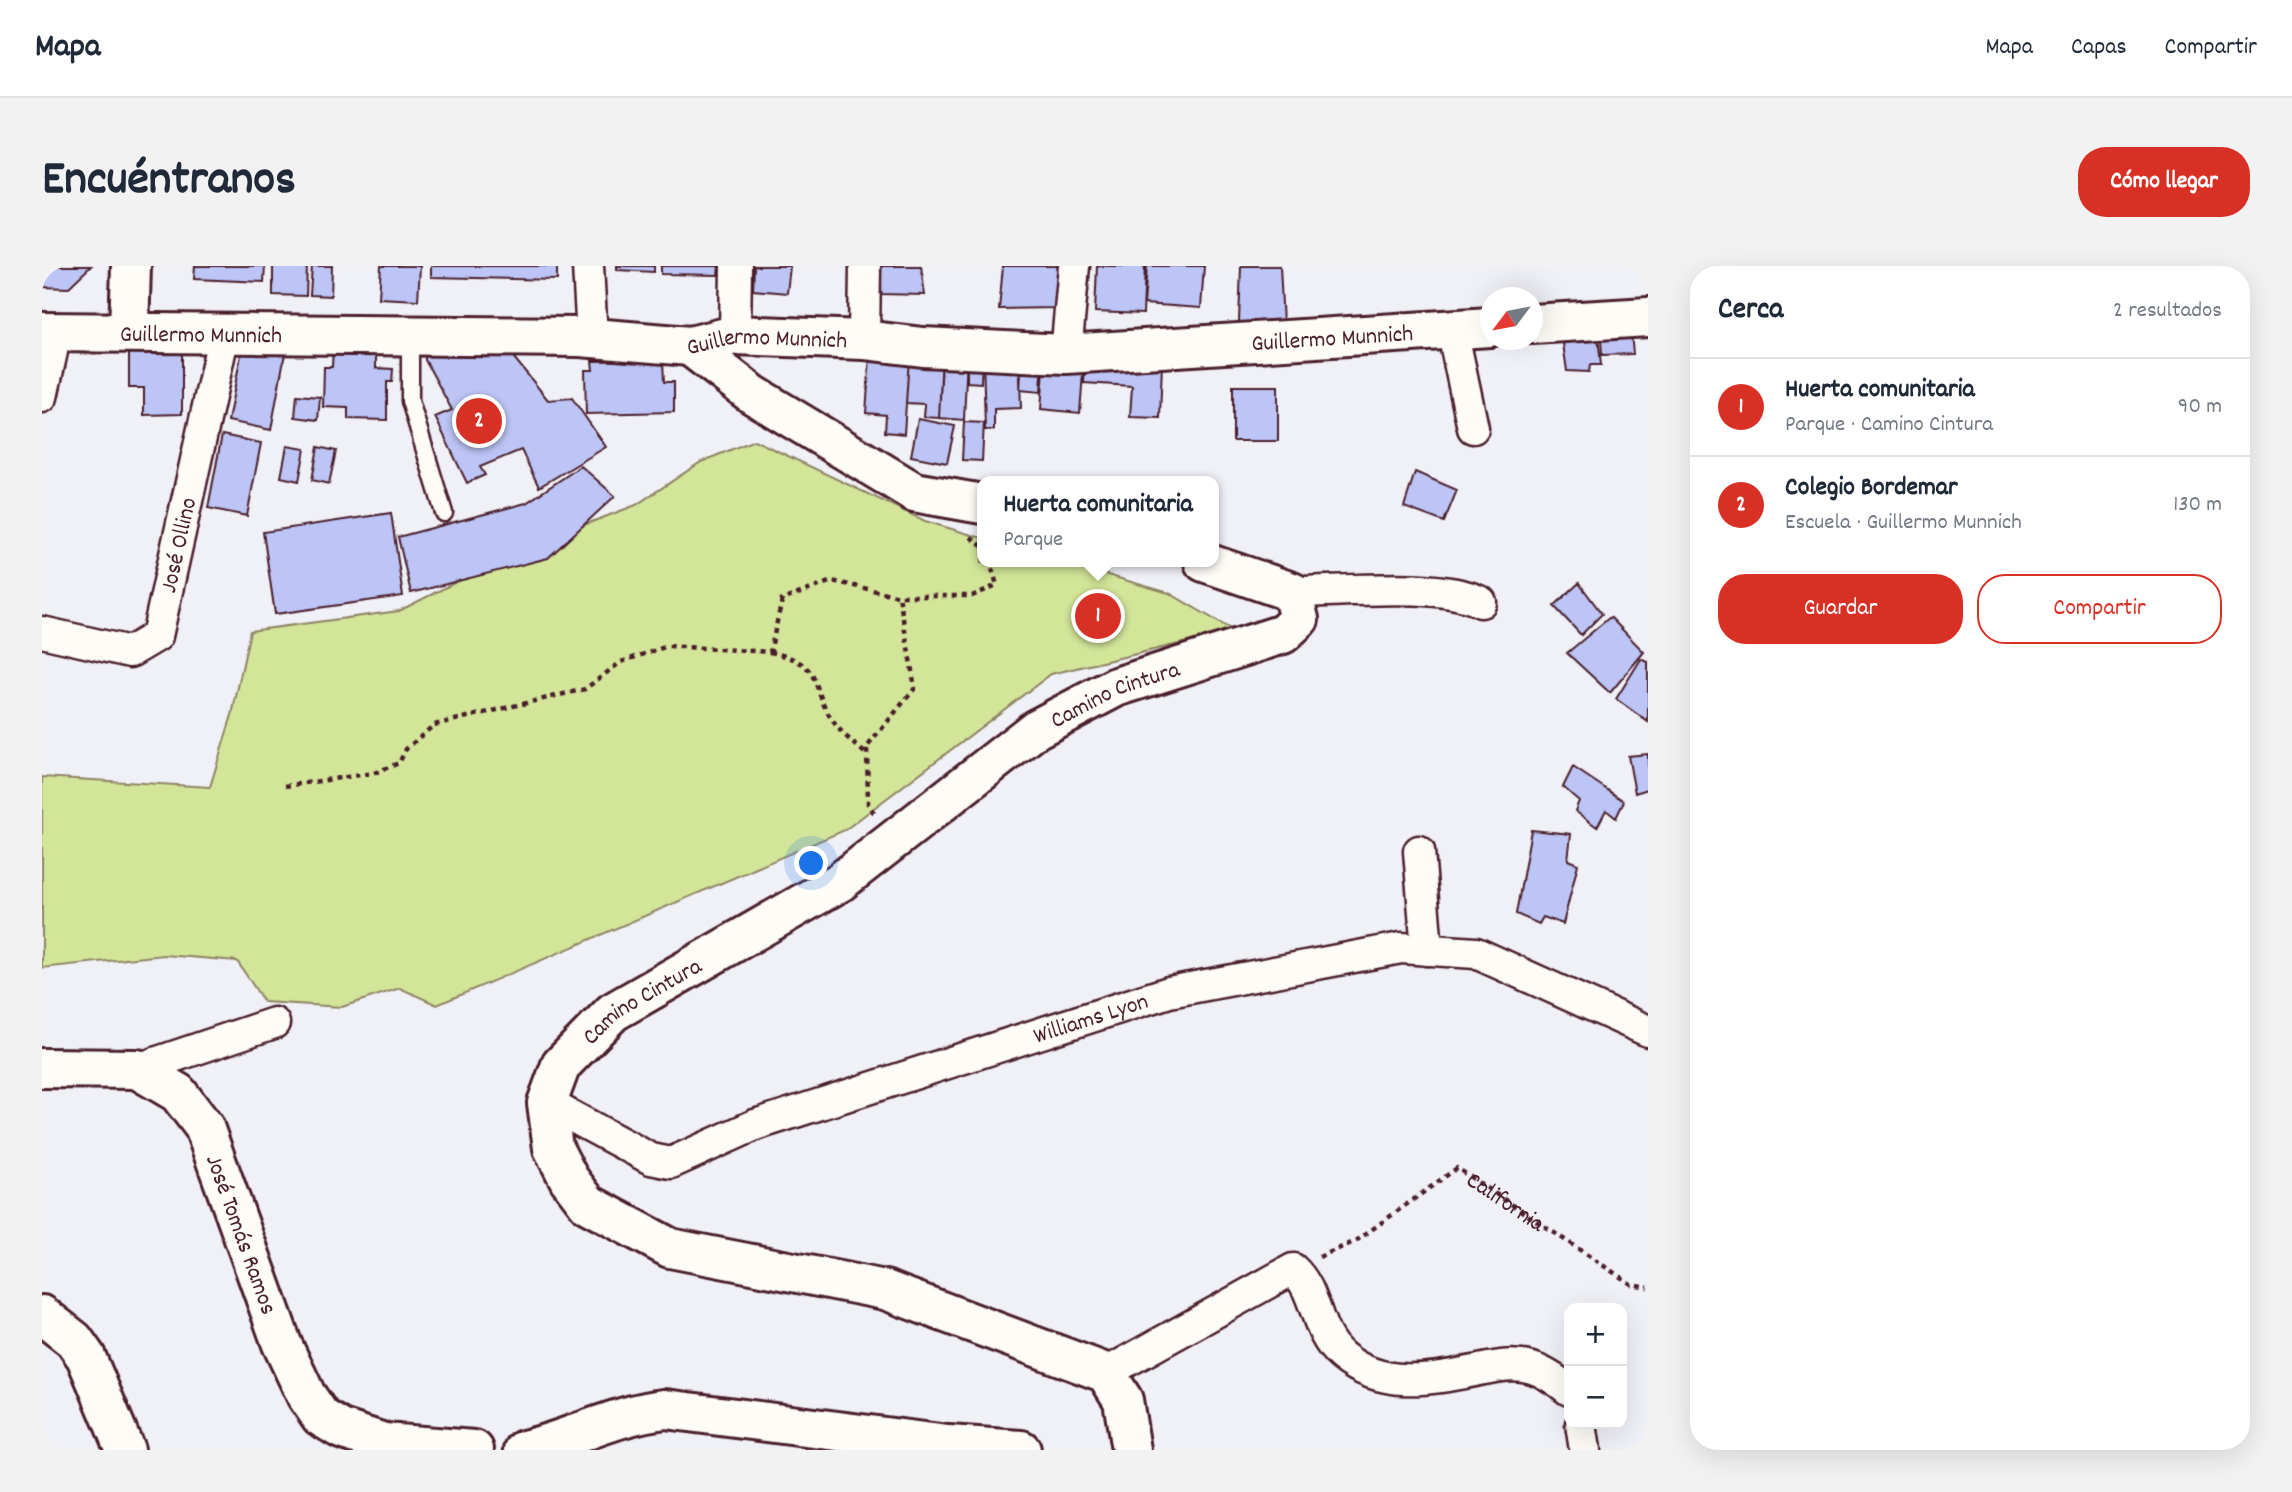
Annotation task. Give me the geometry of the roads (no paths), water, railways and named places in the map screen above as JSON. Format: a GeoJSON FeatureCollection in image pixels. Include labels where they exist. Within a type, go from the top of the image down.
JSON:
{"type":"FeatureCollection","features":[{"type":"Feature","properties":{"kind":"main road"},"geometry":{"type":"LineString","coordinates":[[129,332],[131,266]]}},
{"type":"Feature","properties":{"kind":"main road"},"geometry":{"type":"LineString","coordinates":[[1543,323],[1648,317]]}},
{"type":"Feature","properties":{"kind":"main road","name":"Guillermo Munnich"},"geometry":{"type":"LineString","coordinates":[[49,332],[592,338],[690,346],[736,335],[864,340],[1066,354],[1480,328]]}},
{"type":"Feature","properties":{"kind":"main road"},"geometry":{"type":"LineString","coordinates":[[690,346],[752,394],[914,492],[977,503]]}},
{"type":"Feature","properties":{"kind":"main road"},"geometry":{"type":"LineString","coordinates":[[1219,567],[1292,592]]}},
{"type":"Feature","properties":{"kind":"main road","name":"Camino Cintura"},"geometry":{"type":"LineString","coordinates":[[1106,1373],[885,1290],[670,1248],[588,1204],[569,1179],[553,1148],[547,1103],[561,1065],[613,1012],[840,882],[1037,729],[1116,687],[1283,634],[1299,619],[1292,592]]}},
{"type":"Feature","properties":{"kind":"main road"},"geometry":{"type":"LineString","coordinates":[[42,1069],[137,1069]]}},
{"type":"Feature","properties":{"kind":"main road","name":"José Tomás Ramos"},"geometry":{"type":"LineString","coordinates":[[137,1069],[178,1093],[204,1127],[282,1343],[306,1395],[321,1417],[363,1437],[413,1448],[474,1450]]}},
{"type":"Feature","properties":{"kind":"main road"},"geometry":{"type":"LineString","coordinates":[[42,1315],[74,1340],[86,1357],[125,1450]]}},
{"type":"Feature","properties":{"kind":"main road"},"geometry":{"type":"LineString","coordinates":[[1106,1373],[1123,1400],[1131,1450]]}},
{"type":"Feature","properties":{"kind":"main road"},"geometry":{"type":"LineString","coordinates":[[524,1450],[550,1444],[620,1418],[665,1409],[948,1445],[1021,1450]]}},
{"type":"Feature","properties":{"kind":"street"},"geometry":{"type":"LineString","coordinates":[[588,266],[592,338]]}},
{"type":"Feature","properties":{"kind":"street"},"geometry":{"type":"LineString","coordinates":[[736,266],[736,335]]}},
{"type":"Feature","properties":{"kind":"street"},"geometry":{"type":"LineString","coordinates":[[864,340],[865,266]]}},
{"type":"Feature","properties":{"kind":"street"},"geometry":{"type":"LineString","coordinates":[[1066,354],[1074,266]]}},
{"type":"Feature","properties":{"kind":"street"},"geometry":{"type":"LineString","coordinates":[[1452,329],[1473,428]]}},
{"type":"Feature","properties":{"kind":"street"},"geometry":{"type":"LineString","coordinates":[[42,397],[49,332]]}},
{"type":"Feature","properties":{"kind":"street","name":"José Ollino"},"geometry":{"type":"LineString","coordinates":[[42,632],[130,652],[157,636],[225,334]]}},
{"type":"Feature","properties":{"kind":"street"},"geometry":{"type":"LineString","coordinates":[[1292,592],[1415,591],[1466,594],[1481,602]]}},
{"type":"Feature","properties":{"kind":"street"},"geometry":{"type":"LineString","coordinates":[[1419,851],[1427,950]]}},
{"type":"Feature","properties":{"kind":"street","name":"Williams Lyon"},"geometry":{"type":"LineString","coordinates":[[547,1103],[651,1159],[671,1163],[755,1125],[1170,992],[1401,948],[1476,953],[1648,1031]]}},
{"type":"Feature","properties":{"kind":"street"},"geometry":{"type":"LineString","coordinates":[[137,1069],[274,1023]]}},
{"type":"Feature","properties":{"kind":"street"},"geometry":{"type":"LineString","coordinates":[[1106,1373],[1293,1269],[1310,1290],[1322,1333],[1342,1356],[1370,1373],[1393,1380],[1419,1381],[1499,1365],[1516,1366],[1533,1368],[1564,1387]]}},
{"type":"Feature","properties":{"kind":"street"},"geometry":{"type":"LineString","coordinates":[[1582,1429],[1585,1450]]}},
{"type":"Feature","properties":{"kind":"lane"},"geometry":{"type":"LineString","coordinates":[[410,336],[410,401],[444,513]]}},
{"type":"Feature","properties":{"kind":"place","name":"Colegio Bordemar"},"geometry":{"type":"Point","coordinates":[479,421]}},
{"type":"Feature","properties":{"kind":"place","name":"Huerta comunitaria"},"geometry":{"type":"Point","coordinates":[1098,616]}}]}
